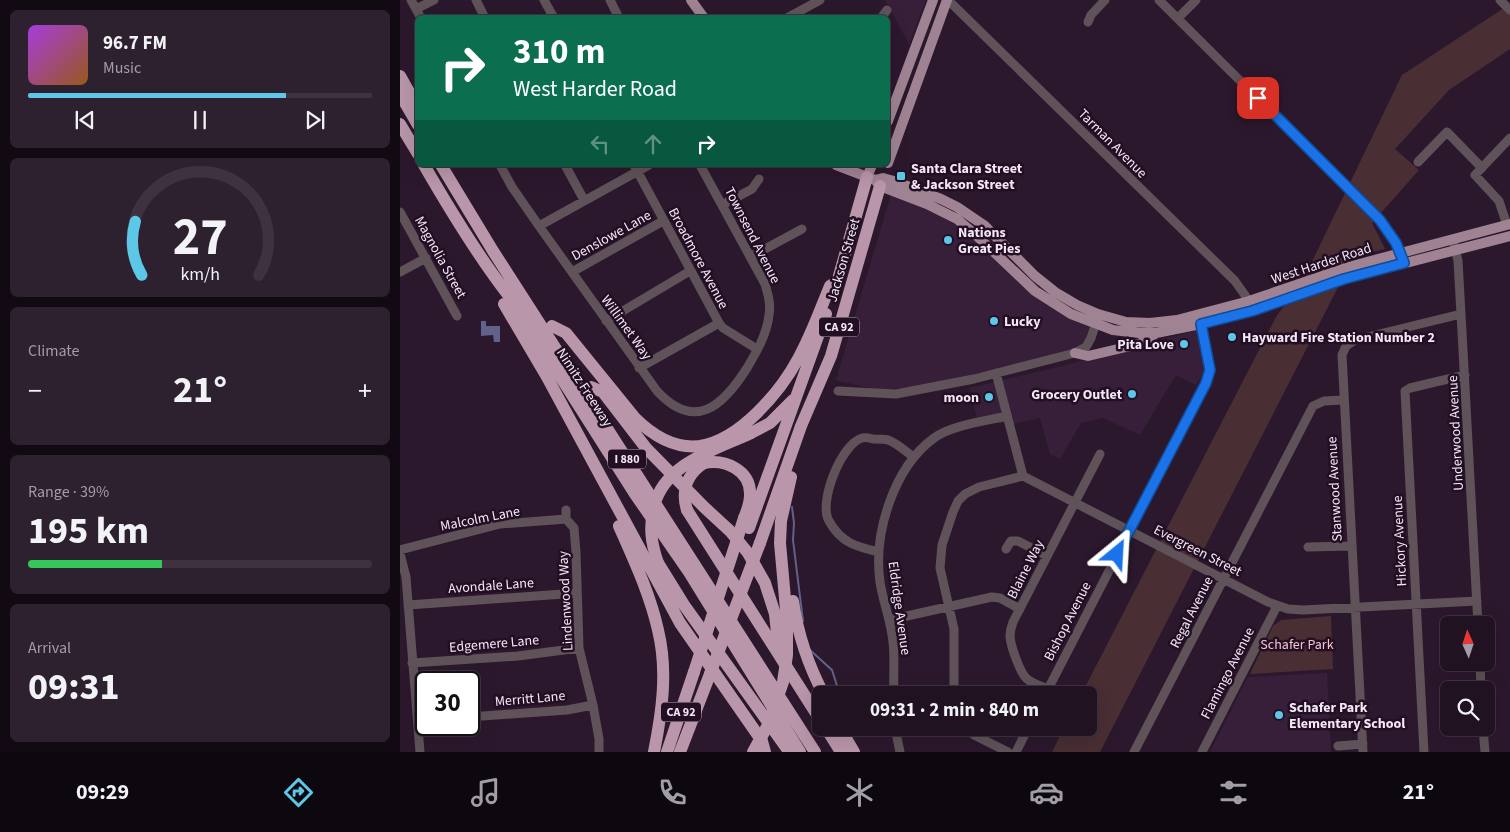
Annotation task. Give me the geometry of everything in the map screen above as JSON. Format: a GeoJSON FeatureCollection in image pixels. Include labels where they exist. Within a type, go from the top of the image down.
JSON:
{"type":"FeatureCollection","features":[{"type":"Feature","properties":{"kind":"highway"},"geometry":{"type":"LineString","coordinates":[[400,76],[415,103]]}},
{"type":"Feature","properties":{"kind":"highway"},"geometry":{"type":"LineString","coordinates":[[400,94],[415,120]]}},
{"type":"Feature","properties":{"kind":"highway"},"geometry":{"type":"LineString","coordinates":[[400,105],[415,130]]}},
{"type":"Feature","properties":{"kind":"highway"},"geometry":{"type":"LineString","coordinates":[[400,124],[415,149]]}},
{"type":"Feature","properties":{"kind":"highway","name":"Nimitz Freeway"},"geometry":{"type":"LineString","coordinates":[[425,167],[448,206],[509,296],[635,494],[689,572],[799,751]]}},
{"type":"Feature","properties":{"kind":"highway","name":"I 880"},"geometry":{"type":"LineString","coordinates":[[436,167],[508,284],[509,296]]}},
{"type":"Feature","properties":{"kind":"highway","name":"I 880"},"geometry":{"type":"LineString","coordinates":[[442,167],[493,251],[814,752]]}},
{"type":"Feature","properties":{"kind":"highway","name":"Nimitz Freeway"},"geometry":{"type":"LineString","coordinates":[[451,167],[491,235],[552,326],[628,450],[822,752]]}},
{"type":"Feature","properties":{"kind":"highway"},"geometry":{"type":"LineString","coordinates":[[771,511],[791,434],[838,306],[875,177]]}},
{"type":"Feature","properties":{"kind":"highway","name":"Jackson Street"},"geometry":{"type":"LineString","coordinates":[[836,282],[875,177]]}},
{"type":"Feature","properties":{"kind":"highway","name":"Jackson Street"},"geometry":{"type":"LineString","coordinates":[[801,426],[831,356],[875,177]]}},
{"type":"Feature","properties":{"kind":"highway"},"geometry":{"type":"LineString","coordinates":[[495,278],[500,297],[547,377],[595,469],[680,623],[762,741],[765,752]]}},
{"type":"Feature","properties":{"kind":"highway"},"geometry":{"type":"LineString","coordinates":[[552,326],[566,333],[616,396],[646,428],[665,440],[682,445],[699,446],[709,444],[736,430],[760,411],[772,397],[798,359],[830,286],[836,282]]}},
{"type":"Feature","properties":{"kind":"highway","name":"CA 92"},"geometry":{"type":"LineString","coordinates":[[667,752],[747,523],[799,392],[836,282]]}},
{"type":"Feature","properties":{"kind":"highway"},"geometry":{"type":"LineString","coordinates":[[591,387],[603,392],[646,448],[740,542],[748,553],[765,583],[775,614],[779,642],[777,698]]}},
{"type":"Feature","properties":{"kind":"highway"},"geometry":{"type":"LineString","coordinates":[[799,392],[783,412],[770,423],[687,463],[674,472],[661,487],[655,500],[650,521],[651,540],[658,563],[695,621],[788,750],[799,751]]}},
{"type":"Feature","properties":{"kind":"highway"},"geometry":{"type":"LineString","coordinates":[[753,752],[768,725],[783,682],[787,655],[787,621],[780,543],[781,521],[797,458],[801,426]]}},
{"type":"Feature","properties":{"kind":"highway","name":"CA 92"},"geometry":{"type":"LineString","coordinates":[[680,752],[760,543],[801,426]]}},
{"type":"Feature","properties":{"kind":"highway"},"geometry":{"type":"LineString","coordinates":[[747,523],[749,485],[741,472],[731,465],[718,462],[704,463],[692,473],[684,492],[687,510],[812,707]]}},
{"type":"Feature","properties":{"kind":"highway"},"geometry":{"type":"LineString","coordinates":[[595,469],[638,570],[658,631],[662,659],[663,688],[661,716],[654,752]]}},
{"type":"Feature","properties":{"kind":"highway"},"geometry":{"type":"LineString","coordinates":[[784,504],[785,547],[796,620],[807,661],[820,686]]}},
{"type":"Feature","properties":{"kind":"highway"},"geometry":{"type":"LineString","coordinates":[[688,752],[710,674]]}},
{"type":"Feature","properties":{"kind":"highway"},"geometry":{"type":"LineString","coordinates":[[831,736],[841,752]]}},
{"type":"Feature","properties":{"kind":"highway"},"geometry":{"type":"LineString","coordinates":[[845,736],[854,752]]}},
{"type":"Feature","properties":{"kind":"main road"},"geometry":{"type":"LineString","coordinates":[[890,116],[933,0]]}},
{"type":"Feature","properties":{"kind":"main road","name":"CA 92"},"geometry":{"type":"LineString","coordinates":[[890,156],[947,0]]}},
{"type":"Feature","properties":{"kind":"main road"},"geometry":{"type":"LineString","coordinates":[[694,1],[702,15]]}},
{"type":"Feature","properties":{"kind":"main road"},"geometry":{"type":"LineString","coordinates":[[842,167],[875,177],[956,219],[1036,291],[1071,314],[1126,322],[1150,323],[1200,320]]}},
{"type":"Feature","properties":{"kind":"main road","name":"CA 92"},"geometry":{"type":"LineString","coordinates":[[875,177],[884,167]]}},
{"type":"Feature","properties":{"kind":"main road","name":"West Harder Road"},"geometry":{"type":"LineString","coordinates":[[1454,245],[1509,225]]}},
{"type":"Feature","properties":{"kind":"main road","name":"West Harder Road"},"geometry":{"type":"LineString","coordinates":[[1200,320],[1250,306],[1352,266],[1402,258],[1454,245],[1510,236]]}},
{"type":"Feature","properties":{"kind":"main road"},"geometry":{"type":"LineString","coordinates":[[1097,319],[1126,332],[1156,334]]}},
{"type":"Feature","properties":{"kind":"main road"},"geometry":{"type":"LineString","coordinates":[[1075,354],[1088,356],[1139,344],[1156,334],[1200,320]]}},
{"type":"Feature","properties":{"kind":"street"},"geometry":{"type":"LineString","coordinates":[[411,0],[419,13],[434,0]]}},
{"type":"Feature","properties":{"kind":"street"},"geometry":{"type":"LineString","coordinates":[[476,0],[484,15]]}},
{"type":"Feature","properties":{"kind":"street"},"geometry":{"type":"LineString","coordinates":[[544,0],[552,15]]}},
{"type":"Feature","properties":{"kind":"street"},"geometry":{"type":"LineString","coordinates":[[610,0],[618,15]]}},
{"type":"Feature","properties":{"kind":"street"},"geometry":{"type":"LineString","coordinates":[[792,15],[820,0]]}},
{"type":"Feature","properties":{"kind":"street","name":"Tarman Avenue"},"geometry":{"type":"LineString","coordinates":[[947,0],[1235,281],[1250,306]]}},
{"type":"Feature","properties":{"kind":"street"},"geometry":{"type":"LineString","coordinates":[[1088,22],[1091,15],[1104,0]]}},
{"type":"Feature","properties":{"kind":"street"},"geometry":{"type":"LineString","coordinates":[[1159,0],[1380,220],[1390,232],[1402,258]]}},
{"type":"Feature","properties":{"kind":"street"},"geometry":{"type":"LineString","coordinates":[[1178,18],[1196,0]]}},
{"type":"Feature","properties":{"kind":"street"},"geometry":{"type":"LineString","coordinates":[[1500,0],[1510,10]]}},
{"type":"Feature","properties":{"kind":"street"},"geometry":{"type":"LineString","coordinates":[[1418,162],[1448,132],[1482,168]]}},
{"type":"Feature","properties":{"kind":"street"},"geometry":{"type":"LineString","coordinates":[[1509,225],[1499,202],[1475,175],[1510,138]]}},
{"type":"Feature","properties":{"kind":"street","name":"Willimet Way"},"geometry":{"type":"LineString","coordinates":[[501,167],[512,187],[640,368],[666,400],[678,409],[692,412],[709,409],[724,399],[735,387],[758,349]]}},
{"type":"Feature","properties":{"kind":"street"},"geometry":{"type":"LineString","coordinates":[[567,167],[584,200]]}},
{"type":"Feature","properties":{"kind":"street","name":"Townsend Avenue"},"geometry":{"type":"LineString","coordinates":[[701,167],[765,284],[770,312],[766,330],[758,349]]}},
{"type":"Feature","properties":{"kind":"street"},"geometry":{"type":"LineString","coordinates":[[539,226],[635,168]]}},
{"type":"Feature","properties":{"kind":"street","name":"Broadmore Avenue"},"geometry":{"type":"LineString","coordinates":[[635,168],[718,323],[758,349]]}},
{"type":"Feature","properties":{"kind":"street"},"geometry":{"type":"LineString","coordinates":[[722,205],[752,189],[759,179]]}},
{"type":"Feature","properties":{"kind":"street","name":"Magnolia Street"},"geometry":{"type":"LineString","coordinates":[[400,212],[457,316]]}},
{"type":"Feature","properties":{"kind":"street","name":"Denslowe Lane"},"geometry":{"type":"LineString","coordinates":[[572,272],[663,221]]}},
{"type":"Feature","properties":{"kind":"street"},"geometry":{"type":"LineString","coordinates":[[750,257],[802,229]]}},
{"type":"Feature","properties":{"kind":"street","name":"Underwood Avenue"},"geometry":{"type":"LineString","coordinates":[[1454,245],[1458,260],[1462,314],[1477,616]]}},
{"type":"Feature","properties":{"kind":"street"},"geometry":{"type":"LineString","coordinates":[[400,272],[426,258]]}},
{"type":"Feature","properties":{"kind":"street"},"geometry":{"type":"LineString","coordinates":[[606,321],[690,271]]}},
{"type":"Feature","properties":{"kind":"street","name":"Stanwood Avenue"},"geometry":{"type":"LineString","coordinates":[[1363,748],[1342,355],[1346,346],[1355,340],[1462,314]]}},
{"type":"Feature","properties":{"kind":"street"},"geometry":{"type":"LineString","coordinates":[[838,391],[896,394],[930,388],[1075,354],[1086,348],[1097,319]]}},
{"type":"Feature","properties":{"kind":"street","name":"Bishop Avenue"},"geometry":{"type":"LineString","coordinates":[[1049,686],[1206,383],[1210,370],[1200,320]]}},
{"type":"Feature","properties":{"kind":"street"},"geometry":{"type":"LineString","coordinates":[[640,368],[718,323]]}},
{"type":"Feature","properties":{"kind":"street"},"geometry":{"type":"LineString","coordinates":[[954,686],[955,640],[940,568],[940,556],[944,537],[958,501],[965,494],[980,487],[1023,476],[996,373]]}},
{"type":"Feature","properties":{"kind":"street","name":"Hickory Avenue"},"geometry":{"type":"LineString","coordinates":[[1424,752],[1405,391],[1410,388],[1465,375]]}},
{"type":"Feature","properties":{"kind":"street","name":"Regal Avenue"},"geometry":{"type":"LineString","coordinates":[[1134,752],[1313,406],[1324,401],[1344,400]]}},
{"type":"Feature","properties":{"kind":"street","name":"Eldridge Avenue"},"geometry":{"type":"LineString","coordinates":[[894,686],[893,642],[880,583],[879,552],[883,525],[892,496],[902,474],[914,457],[934,437],[948,431],[1007,416]]}},
{"type":"Feature","properties":{"kind":"street"},"geometry":{"type":"LineString","coordinates":[[879,552],[855,547],[846,542],[828,521],[825,507],[826,499],[839,464],[852,443],[863,438],[889,441],[914,457]]}},
{"type":"Feature","properties":{"kind":"street","name":"Blaine Way"},"geometry":{"type":"LineString","coordinates":[[1038,686],[1026,678],[1021,671],[1010,639],[1010,630],[1100,454]]}},
{"type":"Feature","properties":{"kind":"street","name":"Evergreen Street"},"geometry":{"type":"LineString","coordinates":[[1023,476],[1277,606],[1303,610],[1476,601]]}},
{"type":"Feature","properties":{"kind":"street","name":"Malcolm Lane"},"geometry":{"type":"LineString","coordinates":[[400,550],[500,524],[566,514]]}},
{"type":"Feature","properties":{"kind":"street","name":"Lindenwood Way"},"geometry":{"type":"LineString","coordinates":[[566,514],[574,528],[579,648],[593,705],[599,739],[599,752]]}},
{"type":"Feature","properties":{"kind":"street"},"geometry":{"type":"LineString","coordinates":[[1006,549],[1011,541],[1018,542],[1047,556]]}},
{"type":"Feature","properties":{"kind":"street"},"geometry":{"type":"LineString","coordinates":[[1308,547],[1351,546]]}},
{"type":"Feature","properties":{"kind":"street"},"geometry":{"type":"LineString","coordinates":[[400,554],[406,577],[415,680]]}},
{"type":"Feature","properties":{"kind":"street","name":"Avondale Lane"},"geometry":{"type":"LineString","coordinates":[[408,605],[577,593]]}},
{"type":"Feature","properties":{"kind":"street"},"geometry":{"type":"LineString","coordinates":[[889,620],[992,597],[1000,598],[1020,608]]}},
{"type":"Feature","properties":{"kind":"street","name":"Flamingo Avenue"},"geometry":{"type":"LineString","coordinates":[[1202,752],[1277,606]]}},
{"type":"Feature","properties":{"kind":"street","name":"Edgemere Lane"},"geometry":{"type":"LineString","coordinates":[[412,663],[518,656],[579,648]]}},
{"type":"Feature","properties":{"kind":"street","name":"Merritt Lane"},"geometry":{"type":"LineString","coordinates":[[480,716],[567,710],[593,705]]}},
{"type":"Feature","properties":{"kind":"street"},"geometry":{"type":"LineString","coordinates":[[420,752],[421,736]]}},
{"type":"Feature","properties":{"kind":"street"},"geometry":{"type":"LineString","coordinates":[[897,736],[900,752]]}},
{"type":"Feature","properties":{"kind":"street"},"geometry":{"type":"LineString","coordinates":[[976,736],[1008,752]]}},
{"type":"Feature","properties":{"kind":"street"},"geometry":{"type":"LineString","coordinates":[[1016,752],[1024,736]]}},
{"type":"Feature","properties":{"kind":"street"},"geometry":{"type":"LineString","coordinates":[[1484,736],[1485,752]]}},
{"type":"Feature","properties":{"kind":"street"},"geometry":{"type":"LineString","coordinates":[[1338,746],[1363,748]]}},
{"type":"Feature","properties":{"kind":"shaded area"},"geometry":{"type":"Polygon","coordinates":[[[885,0],[926,0],[909,44],[885,0]]]}},
{"type":"Feature","properties":{"kind":"shaded area"},"geometry":{"type":"Polygon","coordinates":[[[891,194],[936,213],[972,235],[1028,289],[1091,325],[1084,343],[1075,351],[925,386],[877,390],[836,380],[891,194]]]}},
{"type":"Feature","properties":{"kind":"shaded area"},"geometry":{"type":"Polygon","coordinates":[[[1198,330],[1207,367],[1196,385],[1176,375],[1140,435],[1103,418],[1081,423],[1060,459],[1050,454],[1040,418],[1013,424],[978,421],[969,388],[1198,330]]]}},
{"type":"Feature","properties":{"kind":"shaded area","name":"Schafer Park Elementary School"},"geometry":{"type":"Polygon","coordinates":[[[1327,673],[1331,752],[1210,752],[1248,677],[1327,673]]]}},
{"type":"Feature","properties":{"kind":"green space"},"geometry":{"type":"Polygon","coordinates":[[[1510,4],[1510,49],[1449,90],[1395,149],[1419,170],[1372,223],[1385,249],[1354,256],[1100,752],[1052,752],[1060,736],[1097,736],[1097,686],[1086,686],[1276,317],[1307,272],[1402,75],[1510,4]]]}},
{"type":"Feature","properties":{"kind":"green space","name":"Schafer Park"},"geometry":{"type":"Polygon","coordinates":[[[1331,616],[1333,669],[1250,674],[1273,626],[1281,620],[1331,616]]]}},
{"type":"Feature","properties":{"kind":"water"},"geometry":{"type":"Polygon","coordinates":[[[481,321],[486,321],[486,326],[500,326],[500,342],[494,342],[493,335],[481,336],[481,321]]]}},
{"type":"Feature","properties":{"kind":"waterway"},"geometry":{"type":"LineString","coordinates":[[792,507],[794,523],[793,540],[803,621]]}},
{"type":"Feature","properties":{"kind":"waterway"},"geometry":{"type":"LineString","coordinates":[[810,650],[832,670],[837,686]]}},
{"type":"Feature","properties":{"kind":"place","name":"Santa Clara Street & Jackson Street"},"geometry":{"type":"Point","coordinates":[901,176]}},
{"type":"Feature","properties":{"kind":"place","name":"Nations Great Pies"},"geometry":{"type":"Point","coordinates":[948,240]}},
{"type":"Feature","properties":{"kind":"place","name":"Lucky"},"geometry":{"type":"Point","coordinates":[994,321]}},
{"type":"Feature","properties":{"kind":"place","name":"Hayward Fire Station Number 2"},"geometry":{"type":"Point","coordinates":[1232,337]}},
{"type":"Feature","properties":{"kind":"place","name":"Pita Love"},"geometry":{"type":"Point","coordinates":[1184,344]}},
{"type":"Feature","properties":{"kind":"place","name":"Grocery Outlet"},"geometry":{"type":"Point","coordinates":[1132,394]}},
{"type":"Feature","properties":{"kind":"place","name":"moon"},"geometry":{"type":"Point","coordinates":[989,397]}},
{"type":"Feature","properties":{"kind":"place","name":"Schafer Park Elementary School"},"geometry":{"type":"Point","coordinates":[1279,715]}},
{"type":"Feature","properties":{"kind":"route"},"geometry":{"type":"LineString","coordinates":[[1117,554],[1206,383],[1210,370],[1201,324],[1252,311],[1344,279],[1404,263],[1390,232],[1380,220],[1258,98]]}}]}
